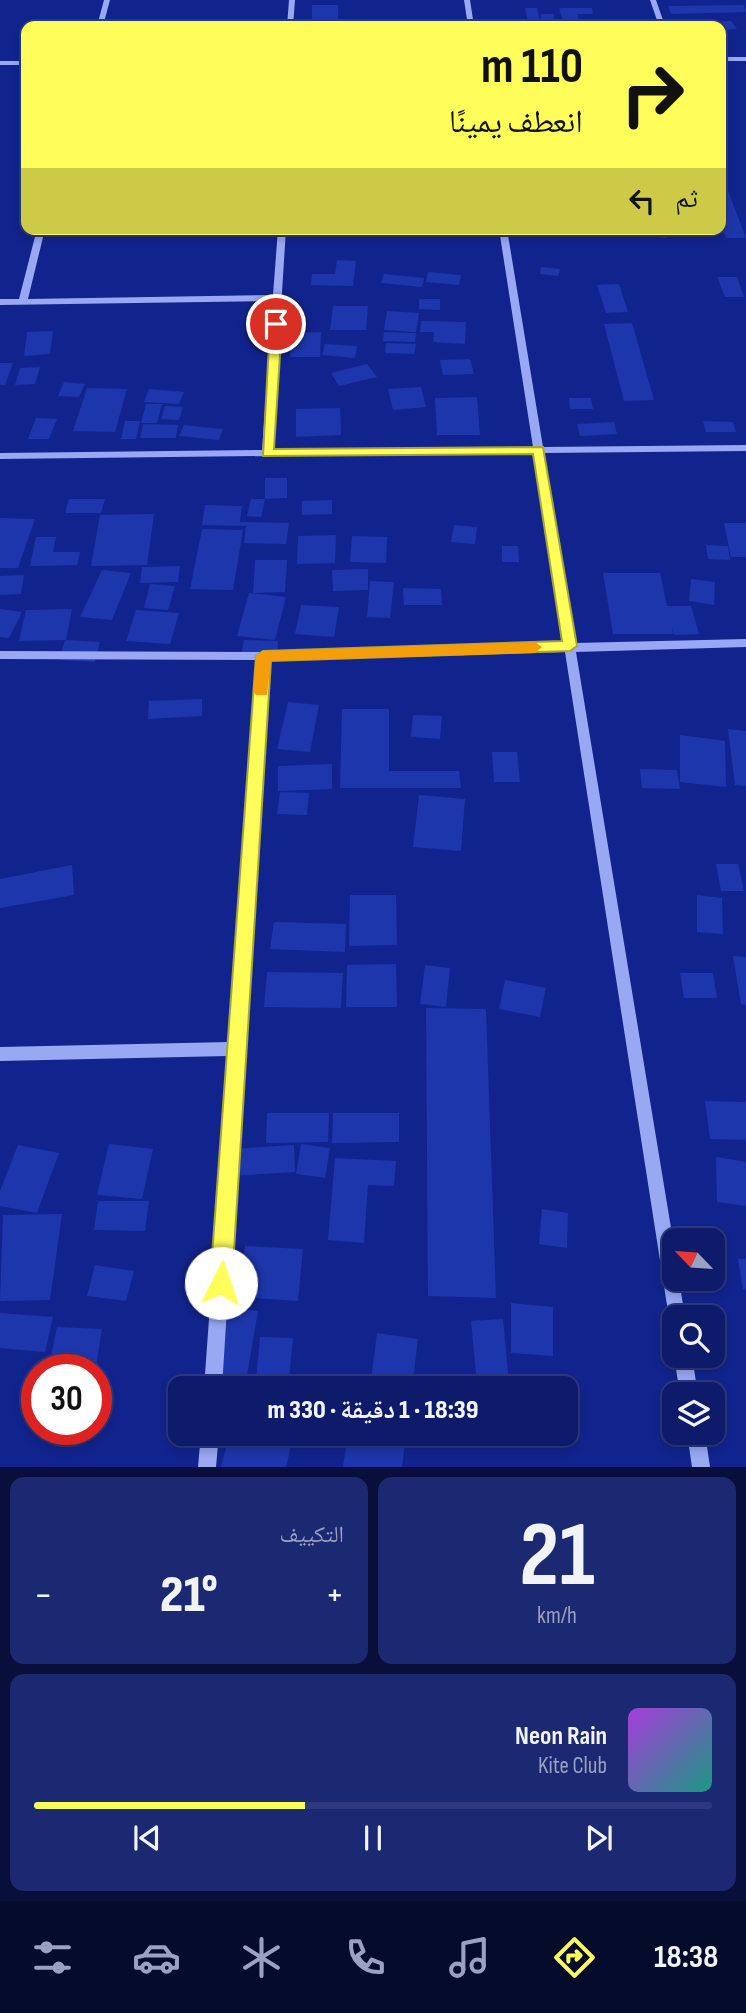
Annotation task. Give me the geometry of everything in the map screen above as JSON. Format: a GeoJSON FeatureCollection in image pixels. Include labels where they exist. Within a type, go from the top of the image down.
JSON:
{"type":"FeatureCollection","features":[{"type":"Feature","properties":{"kind":"street"},"geometry":{"type":"LineString","coordinates":[[101,21],[107,0]]}},
{"type":"Feature","properties":{"kind":"street"},"geometry":{"type":"LineString","coordinates":[[290,21],[292,0]]}},
{"type":"Feature","properties":{"kind":"street"},"geometry":{"type":"LineString","coordinates":[[467,0],[470,21]]}},
{"type":"Feature","properties":{"kind":"street"},"geometry":{"type":"LineString","coordinates":[[653,0],[660,21]]}},
{"type":"Feature","properties":{"kind":"street"},"geometry":{"type":"LineString","coordinates":[[726,59],[746,59]]}},
{"type":"Feature","properties":{"kind":"street"},"geometry":{"type":"LineString","coordinates":[[0,63],[21,63]]}},
{"type":"Feature","properties":{"kind":"street"},"geometry":{"type":"LineString","coordinates":[[23,301],[40,235]]}},
{"type":"Feature","properties":{"kind":"street"},"geometry":{"type":"LineString","coordinates":[[267,453],[282,235]]}},
{"type":"Feature","properties":{"kind":"street"},"geometry":{"type":"LineString","coordinates":[[504,235],[675,1305]]}},
{"type":"Feature","properties":{"kind":"street"},"geometry":{"type":"LineString","coordinates":[[0,302],[278,298]]}},
{"type":"Feature","properties":{"kind":"street"},"geometry":{"type":"LineString","coordinates":[[0,456],[746,448]]}},
{"type":"Feature","properties":{"kind":"street"},"geometry":{"type":"LineString","coordinates":[[0,655],[263,656],[746,643]]}},
{"type":"Feature","properties":{"kind":"street"},"geometry":{"type":"LineString","coordinates":[[214,1376],[239,1049],[263,656]]}},
{"type":"Feature","properties":{"kind":"street"},"geometry":{"type":"LineString","coordinates":[[0,1054],[239,1049]]}},
{"type":"Feature","properties":{"kind":"street"},"geometry":{"type":"LineString","coordinates":[[698,1445],[701,1467]]}},
{"type":"Feature","properties":{"kind":"street"},"geometry":{"type":"LineString","coordinates":[[207,1467],[209,1446]]}},
{"type":"Feature","properties":{"kind":"building"},"geometry":{"type":"Polygon","coordinates":[[[312,5],[338,5],[338,21],[312,21],[312,5]]]}},
{"type":"Feature","properties":{"kind":"building"},"geometry":{"type":"Polygon","coordinates":[[[744,5],[746,12],[671,14],[668,6],[744,5]]]}},
{"type":"Feature","properties":{"kind":"building"},"geometry":{"type":"Polygon","coordinates":[[[525,8],[537,8],[540,21],[528,21],[525,8]]]}},
{"type":"Feature","properties":{"kind":"building"},"geometry":{"type":"Polygon","coordinates":[[[559,8],[592,8],[593,14],[578,14],[579,21],[563,21],[559,8]]]}},
{"type":"Feature","properties":{"kind":"building"},"geometry":{"type":"Polygon","coordinates":[[[541,14],[554,14],[553,21],[540,21],[541,14]]]}},
{"type":"Feature","properties":{"kind":"building"},"geometry":{"type":"Polygon","coordinates":[[[726,21],[731,21],[737,29],[726,30],[726,21]]]}},
{"type":"Feature","properties":{"kind":"building"},"geometry":{"type":"Polygon","coordinates":[[[726,185],[746,238],[726,238],[725,235],[726,185]]]}},
{"type":"Feature","properties":{"kind":"building"},"geometry":{"type":"Polygon","coordinates":[[[644,235],[667,235],[666,238],[644,235]]]}},
{"type":"Feature","properties":{"kind":"building"},"geometry":{"type":"Polygon","coordinates":[[[337,260],[356,261],[353,286],[311,285],[312,274],[335,274],[337,260]]]}},
{"type":"Feature","properties":{"kind":"building"},"geometry":{"type":"Polygon","coordinates":[[[541,267],[560,269],[558,276],[540,274],[541,267]]]}},
{"type":"Feature","properties":{"kind":"building"},"geometry":{"type":"Polygon","coordinates":[[[428,272],[461,275],[459,285],[426,282],[428,272]]]}},
{"type":"Feature","properties":{"kind":"building"},"geometry":{"type":"Polygon","coordinates":[[[384,274],[424,278],[422,287],[381,283],[384,274]]]}},
{"type":"Feature","properties":{"kind":"building"},"geometry":{"type":"Polygon","coordinates":[[[717,277],[737,277],[744,297],[725,297],[717,277]]]}},
{"type":"Feature","properties":{"kind":"building"},"geometry":{"type":"Polygon","coordinates":[[[619,284],[628,312],[606,313],[597,285],[619,284]]]}},
{"type":"Feature","properties":{"kind":"building"},"geometry":{"type":"Polygon","coordinates":[[[419,299],[440,299],[440,310],[419,309],[419,299]]]}},
{"type":"Feature","properties":{"kind":"building"},"geometry":{"type":"Polygon","coordinates":[[[333,306],[368,306],[366,330],[330,330],[333,306]]]}},
{"type":"Feature","properties":{"kind":"building"},"geometry":{"type":"Polygon","coordinates":[[[387,311],[419,313],[416,332],[384,330],[387,311]]]}},
{"type":"Feature","properties":{"kind":"building"},"geometry":{"type":"Polygon","coordinates":[[[421,321],[466,322],[465,344],[433,342],[434,332],[420,332],[421,321]]]}},
{"type":"Feature","properties":{"kind":"building"},"geometry":{"type":"Polygon","coordinates":[[[632,323],[654,400],[624,401],[604,324],[632,323]]]}},
{"type":"Feature","properties":{"kind":"building"},"geometry":{"type":"Polygon","coordinates":[[[53,331],[50,354],[24,356],[27,332],[53,331]]]}},
{"type":"Feature","properties":{"kind":"building"},"geometry":{"type":"Polygon","coordinates":[[[321,332],[320,357],[290,357],[291,333],[321,332]]]}},
{"type":"Feature","properties":{"kind":"building"},"geometry":{"type":"Polygon","coordinates":[[[384,332],[416,333],[415,342],[383,341],[384,332]]]}},
{"type":"Feature","properties":{"kind":"building"},"geometry":{"type":"Polygon","coordinates":[[[386,343],[416,344],[414,354],[385,353],[386,343]]]}},
{"type":"Feature","properties":{"kind":"building"},"geometry":{"type":"Polygon","coordinates":[[[325,344],[357,346],[355,358],[322,355],[325,344]]]}},
{"type":"Feature","properties":{"kind":"building"},"geometry":{"type":"Polygon","coordinates":[[[470,359],[474,374],[443,375],[440,360],[470,359]]]}},
{"type":"Feature","properties":{"kind":"building"},"geometry":{"type":"Polygon","coordinates":[[[0,363],[13,363],[5,385],[0,385],[0,363]]]}},
{"type":"Feature","properties":{"kind":"building"},"geometry":{"type":"Polygon","coordinates":[[[367,364],[377,377],[339,386],[331,373],[367,364]]]}},
{"type":"Feature","properties":{"kind":"building"},"geometry":{"type":"Polygon","coordinates":[[[40,367],[35,384],[15,385],[20,368],[40,367]]]}},
{"type":"Feature","properties":{"kind":"building"},"geometry":{"type":"Polygon","coordinates":[[[64,382],[85,384],[79,397],[58,396],[64,382]]]}},
{"type":"Feature","properties":{"kind":"building"},"geometry":{"type":"Polygon","coordinates":[[[421,387],[426,407],[393,410],[388,389],[421,387]]]}},
{"type":"Feature","properties":{"kind":"building"},"geometry":{"type":"Polygon","coordinates":[[[87,388],[127,389],[115,432],[73,431],[87,388]]]}},
{"type":"Feature","properties":{"kind":"building"},"geometry":{"type":"Polygon","coordinates":[[[149,389],[184,392],[179,404],[144,402],[149,389]]]}},
{"type":"Feature","properties":{"kind":"building"},"geometry":{"type":"Polygon","coordinates":[[[477,397],[480,435],[437,435],[435,398],[477,397]]]}},
{"type":"Feature","properties":{"kind":"building"},"geometry":{"type":"Polygon","coordinates":[[[569,398],[591,398],[593,409],[570,409],[569,398]]]}},
{"type":"Feature","properties":{"kind":"building"},"geometry":{"type":"Polygon","coordinates":[[[146,404],[162,404],[157,423],[141,423],[146,404]]]}},
{"type":"Feature","properties":{"kind":"building"},"geometry":{"type":"Polygon","coordinates":[[[165,406],[183,407],[179,420],[161,419],[165,406]]]}},
{"type":"Feature","properties":{"kind":"building"},"geometry":{"type":"Polygon","coordinates":[[[340,408],[341,435],[296,437],[296,409],[340,408]]]}},
{"type":"Feature","properties":{"kind":"building"},"geometry":{"type":"Polygon","coordinates":[[[36,418],[57,419],[49,439],[28,439],[36,418]]]}},
{"type":"Feature","properties":{"kind":"building"},"geometry":{"type":"Polygon","coordinates":[[[125,421],[140,421],[136,439],[121,439],[125,421]]]}},
{"type":"Feature","properties":{"kind":"building"},"geometry":{"type":"Polygon","coordinates":[[[703,421],[733,422],[736,432],[706,432],[703,421]]]}},
{"type":"Feature","properties":{"kind":"building"},"geometry":{"type":"Polygon","coordinates":[[[614,422],[617,434],[580,436],[577,424],[614,422]]]}},
{"type":"Feature","properties":{"kind":"building"},"geometry":{"type":"Polygon","coordinates":[[[143,424],[178,425],[176,438],[140,438],[143,424]]]}},
{"type":"Feature","properties":{"kind":"building"},"geometry":{"type":"Polygon","coordinates":[[[184,425],[223,429],[219,440],[179,436],[184,425]]]}},
{"type":"Feature","properties":{"kind":"building"},"geometry":{"type":"Polygon","coordinates":[[[265,478],[287,478],[287,498],[265,499],[265,478]]]}},
{"type":"Feature","properties":{"kind":"building"},"geometry":{"type":"Polygon","coordinates":[[[69,499],[105,499],[101,513],[65,513],[69,499]]]}},
{"type":"Feature","properties":{"kind":"building"},"geometry":{"type":"Polygon","coordinates":[[[251,499],[265,499],[261,517],[247,516],[251,499]]]}},
{"type":"Feature","properties":{"kind":"building"},"geometry":{"type":"Polygon","coordinates":[[[332,500],[332,514],[302,515],[302,501],[332,500]]]}},
{"type":"Feature","properties":{"kind":"building"},"geometry":{"type":"Polygon","coordinates":[[[205,505],[242,506],[240,522],[289,523],[286,544],[244,543],[246,526],[202,525],[205,505]]]}},
{"type":"Feature","properties":{"kind":"building"},"geometry":{"type":"Polygon","coordinates":[[[154,514],[147,565],[91,566],[100,515],[154,514]]]}},
{"type":"Feature","properties":{"kind":"building"},"geometry":{"type":"Polygon","coordinates":[[[0,518],[35,519],[18,568],[0,568],[0,518]]]}},
{"type":"Feature","properties":{"kind":"building"},"geometry":{"type":"Polygon","coordinates":[[[724,523],[746,523],[746,557],[731,557],[724,523]]]}},
{"type":"Feature","properties":{"kind":"building"},"geometry":{"type":"Polygon","coordinates":[[[454,525],[477,527],[475,544],[451,542],[454,525]]]}},
{"type":"Feature","properties":{"kind":"building"},"geometry":{"type":"Polygon","coordinates":[[[202,529],[243,530],[233,590],[190,589],[202,529]]]}},
{"type":"Feature","properties":{"kind":"building"},"geometry":{"type":"Polygon","coordinates":[[[336,535],[335,563],[297,564],[298,536],[336,535]]]}},
{"type":"Feature","properties":{"kind":"building"},"geometry":{"type":"Polygon","coordinates":[[[352,536],[387,537],[386,563],[350,562],[352,536]]]}},
{"type":"Feature","properties":{"kind":"building"},"geometry":{"type":"Polygon","coordinates":[[[36,537],[56,537],[53,552],[80,552],[77,565],[30,566],[36,537]]]}},
{"type":"Feature","properties":{"kind":"building"},"geometry":{"type":"Polygon","coordinates":[[[706,545],[728,546],[730,560],[708,559],[706,545]]]}},
{"type":"Feature","properties":{"kind":"building"},"geometry":{"type":"Polygon","coordinates":[[[502,546],[518,546],[519,562],[502,562],[502,546]]]}},
{"type":"Feature","properties":{"kind":"building"},"geometry":{"type":"Polygon","coordinates":[[[255,560],[287,560],[285,592],[253,593],[255,560]]]}},
{"type":"Feature","properties":{"kind":"building"},"geometry":{"type":"Polygon","coordinates":[[[180,566],[178,582],[140,583],[142,567],[180,566]]]}},
{"type":"Feature","properties":{"kind":"building"},"geometry":{"type":"Polygon","coordinates":[[[368,569],[368,590],[333,591],[332,570],[368,569]]]}},
{"type":"Feature","properties":{"kind":"building"},"geometry":{"type":"Polygon","coordinates":[[[102,570],[131,573],[112,620],[80,617],[102,570]]]}},
{"type":"Feature","properties":{"kind":"building"},"geometry":{"type":"Polygon","coordinates":[[[603,573],[660,573],[667,606],[691,606],[699,634],[674,635],[672,626],[673,634],[613,634],[603,573]]]}},
{"type":"Feature","properties":{"kind":"building"},"geometry":{"type":"Polygon","coordinates":[[[24,575],[21,594],[0,595],[0,576],[24,575]]]}},
{"type":"Feature","properties":{"kind":"building"},"geometry":{"type":"Polygon","coordinates":[[[691,579],[715,582],[714,605],[689,601],[691,579]]]}},
{"type":"Feature","properties":{"kind":"building"},"geometry":{"type":"Polygon","coordinates":[[[370,581],[394,582],[390,618],[367,617],[370,581]]]}},
{"type":"Feature","properties":{"kind":"building"},"geometry":{"type":"Polygon","coordinates":[[[150,584],[175,586],[168,610],[144,608],[150,584]]]}},
{"type":"Feature","properties":{"kind":"building"},"geometry":{"type":"Polygon","coordinates":[[[403,588],[441,589],[442,605],[404,605],[403,588]]]}},
{"type":"Feature","properties":{"kind":"building"},"geometry":{"type":"Polygon","coordinates":[[[249,593],[286,597],[275,640],[237,636],[249,593]]]}},
{"type":"Feature","properties":{"kind":"building"},"geometry":{"type":"Polygon","coordinates":[[[301,605],[339,607],[334,637],[295,634],[301,605]]]}},
{"type":"Feature","properties":{"kind":"building"},"geometry":{"type":"Polygon","coordinates":[[[0,609],[22,612],[9,638],[0,637],[0,609]]]}},
{"type":"Feature","properties":{"kind":"building"},"geometry":{"type":"Polygon","coordinates":[[[72,609],[66,640],[19,641],[26,610],[72,609]]]}},
{"type":"Feature","properties":{"kind":"building"},"geometry":{"type":"Polygon","coordinates":[[[136,610],[179,613],[170,644],[126,641],[136,610]]]}},
{"type":"Feature","properties":{"kind":"building"},"geometry":{"type":"Polygon","coordinates":[[[65,640],[100,642],[95,662],[59,660],[65,640]]]}},
{"type":"Feature","properties":{"kind":"building"},"geometry":{"type":"Polygon","coordinates":[[[244,640],[278,641],[277,658],[241,657],[244,640]]]}},
{"type":"Feature","properties":{"kind":"building"},"geometry":{"type":"Polygon","coordinates":[[[202,699],[202,716],[148,719],[149,701],[202,699]]]}},
{"type":"Feature","properties":{"kind":"building"},"geometry":{"type":"Polygon","coordinates":[[[288,702],[319,705],[310,752],[277,749],[288,702]]]}},
{"type":"Feature","properties":{"kind":"building"},"geometry":{"type":"Polygon","coordinates":[[[342,709],[389,709],[389,771],[459,771],[461,788],[340,788],[342,709]]]}},
{"type":"Feature","properties":{"kind":"building"},"geometry":{"type":"Polygon","coordinates":[[[413,715],[442,716],[440,739],[411,737],[413,715]]]}},
{"type":"Feature","properties":{"kind":"building"},"geometry":{"type":"Polygon","coordinates":[[[728,729],[746,731],[746,786],[735,785],[728,729]]]}},
{"type":"Feature","properties":{"kind":"building"},"geometry":{"type":"Polygon","coordinates":[[[680,735],[725,741],[726,787],[680,782],[680,735]]]}},
{"type":"Feature","properties":{"kind":"building"},"geometry":{"type":"Polygon","coordinates":[[[492,752],[517,752],[520,782],[494,782],[492,752]]]}},
{"type":"Feature","properties":{"kind":"building"},"geometry":{"type":"Polygon","coordinates":[[[332,764],[332,789],[278,791],[278,766],[332,764]]]}},
{"type":"Feature","properties":{"kind":"building"},"geometry":{"type":"Polygon","coordinates":[[[640,769],[677,770],[680,789],[642,788],[640,769]]]}},
{"type":"Feature","properties":{"kind":"building"},"geometry":{"type":"Polygon","coordinates":[[[280,792],[309,793],[307,815],[277,814],[280,792]]]}},
{"type":"Feature","properties":{"kind":"building"},"geometry":{"type":"Polygon","coordinates":[[[419,795],[465,799],[461,851],[413,847],[419,795]]]}},
{"type":"Feature","properties":{"kind":"building"},"geometry":{"type":"Polygon","coordinates":[[[716,864],[738,864],[744,891],[721,891],[716,864]]]}},
{"type":"Feature","properties":{"kind":"building"},"geometry":{"type":"Polygon","coordinates":[[[72,865],[74,895],[0,908],[0,879],[72,865]]]}},
{"type":"Feature","properties":{"kind":"building"},"geometry":{"type":"Polygon","coordinates":[[[350,895],[396,895],[397,945],[349,946],[350,895]]]}},
{"type":"Feature","properties":{"kind":"building"},"geometry":{"type":"Polygon","coordinates":[[[697,895],[722,898],[723,934],[697,932],[697,895]]]}},
{"type":"Feature","properties":{"kind":"building"},"geometry":{"type":"Polygon","coordinates":[[[274,922],[346,924],[345,952],[270,949],[274,922]]]}},
{"type":"Feature","properties":{"kind":"building"},"geometry":{"type":"Polygon","coordinates":[[[733,956],[746,957],[746,1005],[741,1004],[733,956]]]}},
{"type":"Feature","properties":{"kind":"building"},"geometry":{"type":"Polygon","coordinates":[[[396,964],[397,1007],[346,1007],[347,965],[396,964]]]}},
{"type":"Feature","properties":{"kind":"building"},"geometry":{"type":"Polygon","coordinates":[[[425,965],[450,968],[446,1007],[420,1004],[425,965]]]}},
{"type":"Feature","properties":{"kind":"building"},"geometry":{"type":"Polygon","coordinates":[[[267,972],[343,973],[341,1008],[264,1007],[267,972]]]}},
{"type":"Feature","properties":{"kind":"building"},"geometry":{"type":"Polygon","coordinates":[[[680,973],[713,973],[717,998],[684,998],[680,973]]]}},
{"type":"Feature","properties":{"kind":"building"},"geometry":{"type":"Polygon","coordinates":[[[505,980],[546,988],[540,1017],[499,1009],[505,980]]]}},
{"type":"Feature","properties":{"kind":"building"},"geometry":{"type":"Polygon","coordinates":[[[426,1008],[486,1009],[496,1298],[428,1296],[426,1008]]]}},
{"type":"Feature","properties":{"kind":"building"},"geometry":{"type":"Polygon","coordinates":[[[705,1101],[746,1102],[746,1140],[710,1139],[705,1101]]]}},
{"type":"Feature","properties":{"kind":"building"},"geometry":{"type":"Polygon","coordinates":[[[267,1113],[329,1113],[328,1142],[266,1143],[267,1113]]]}},
{"type":"Feature","properties":{"kind":"building"},"geometry":{"type":"Polygon","coordinates":[[[333,1113],[399,1113],[399,1142],[332,1143],[333,1113]]]}},
{"type":"Feature","properties":{"kind":"building"},"geometry":{"type":"Polygon","coordinates":[[[109,1144],[153,1149],[142,1199],[97,1195],[109,1144]]]}},
{"type":"Feature","properties":{"kind":"building"},"geometry":{"type":"Polygon","coordinates":[[[301,1144],[330,1148],[325,1178],[296,1174],[301,1144]]]}},
{"type":"Feature","properties":{"kind":"building"},"geometry":{"type":"Polygon","coordinates":[[[18,1145],[59,1153],[37,1213],[0,1206],[0,1191],[18,1145]]]}},
{"type":"Feature","properties":{"kind":"building"},"geometry":{"type":"Polygon","coordinates":[[[294,1145],[295,1172],[231,1176],[231,1149],[294,1145]]]}},
{"type":"Feature","properties":{"kind":"building"},"geometry":{"type":"Polygon","coordinates":[[[716,1157],[746,1162],[746,1206],[717,1202],[716,1157]]]}},
{"type":"Feature","properties":{"kind":"building"},"geometry":{"type":"Polygon","coordinates":[[[335,1158],[396,1161],[394,1186],[368,1185],[364,1243],[328,1240],[335,1158]]]}},
{"type":"Feature","properties":{"kind":"building"},"geometry":{"type":"Polygon","coordinates":[[[98,1201],[149,1201],[145,1231],[94,1230],[98,1201]]]}},
{"type":"Feature","properties":{"kind":"building"},"geometry":{"type":"Polygon","coordinates":[[[542,1209],[568,1213],[567,1248],[539,1244],[542,1209]]]}},
{"type":"Feature","properties":{"kind":"building"},"geometry":{"type":"Polygon","coordinates":[[[62,1214],[50,1300],[0,1301],[3,1215],[62,1214]]]}},
{"type":"Feature","properties":{"kind":"building"},"geometry":{"type":"Polygon","coordinates":[[[245,1246],[303,1249],[298,1301],[239,1297],[245,1246]]]}},
{"type":"Feature","properties":{"kind":"building"},"geometry":{"type":"Polygon","coordinates":[[[738,1259],[746,1259],[746,1289],[743,1289],[738,1259]]]}},
{"type":"Feature","properties":{"kind":"building"},"geometry":{"type":"Polygon","coordinates":[[[95,1265],[134,1271],[126,1301],[87,1296],[95,1265]]]}},
{"type":"Feature","properties":{"kind":"building"},"geometry":{"type":"Polygon","coordinates":[[[511,1303],[553,1307],[553,1356],[511,1353],[511,1303]]]}},
{"type":"Feature","properties":{"kind":"building"},"geometry":{"type":"Polygon","coordinates":[[[219,1306],[258,1311],[247,1376],[206,1376],[219,1306]]]}},
{"type":"Feature","properties":{"kind":"building"},"geometry":{"type":"Polygon","coordinates":[[[0,1313],[53,1317],[45,1352],[0,1348],[0,1313]]]}},
{"type":"Feature","properties":{"kind":"building"},"geometry":{"type":"Polygon","coordinates":[[[503,1319],[508,1376],[476,1376],[471,1321],[503,1319]]]}},
{"type":"Feature","properties":{"kind":"building"},"geometry":{"type":"Polygon","coordinates":[[[57,1327],[102,1329],[98,1354],[51,1354],[57,1327]]]}},
{"type":"Feature","properties":{"kind":"building"},"geometry":{"type":"Polygon","coordinates":[[[377,1333],[418,1339],[413,1376],[372,1376],[377,1333]]]}},
{"type":"Feature","properties":{"kind":"building"},"geometry":{"type":"Polygon","coordinates":[[[260,1337],[293,1338],[289,1376],[256,1376],[260,1337]]]}},
{"type":"Feature","properties":{"kind":"building"},"geometry":{"type":"Polygon","coordinates":[[[227,1446],[291,1446],[286,1467],[221,1467],[227,1446]]]}},
{"type":"Feature","properties":{"kind":"building"},"geometry":{"type":"Polygon","coordinates":[[[346,1446],[404,1446],[402,1467],[343,1467],[346,1446]]]}},
{"type":"Feature","properties":{"kind":"slow traffic"},"geometry":{"type":"LineString","coordinates":[[261,691],[263,656],[535,647]]}},
{"type":"Feature","properties":{"kind":"route"},"geometry":{"type":"LineString","coordinates":[[221,1283],[239,1049],[263,656],[570,646],[539,450],[267,453],[276,324]]}}]}
